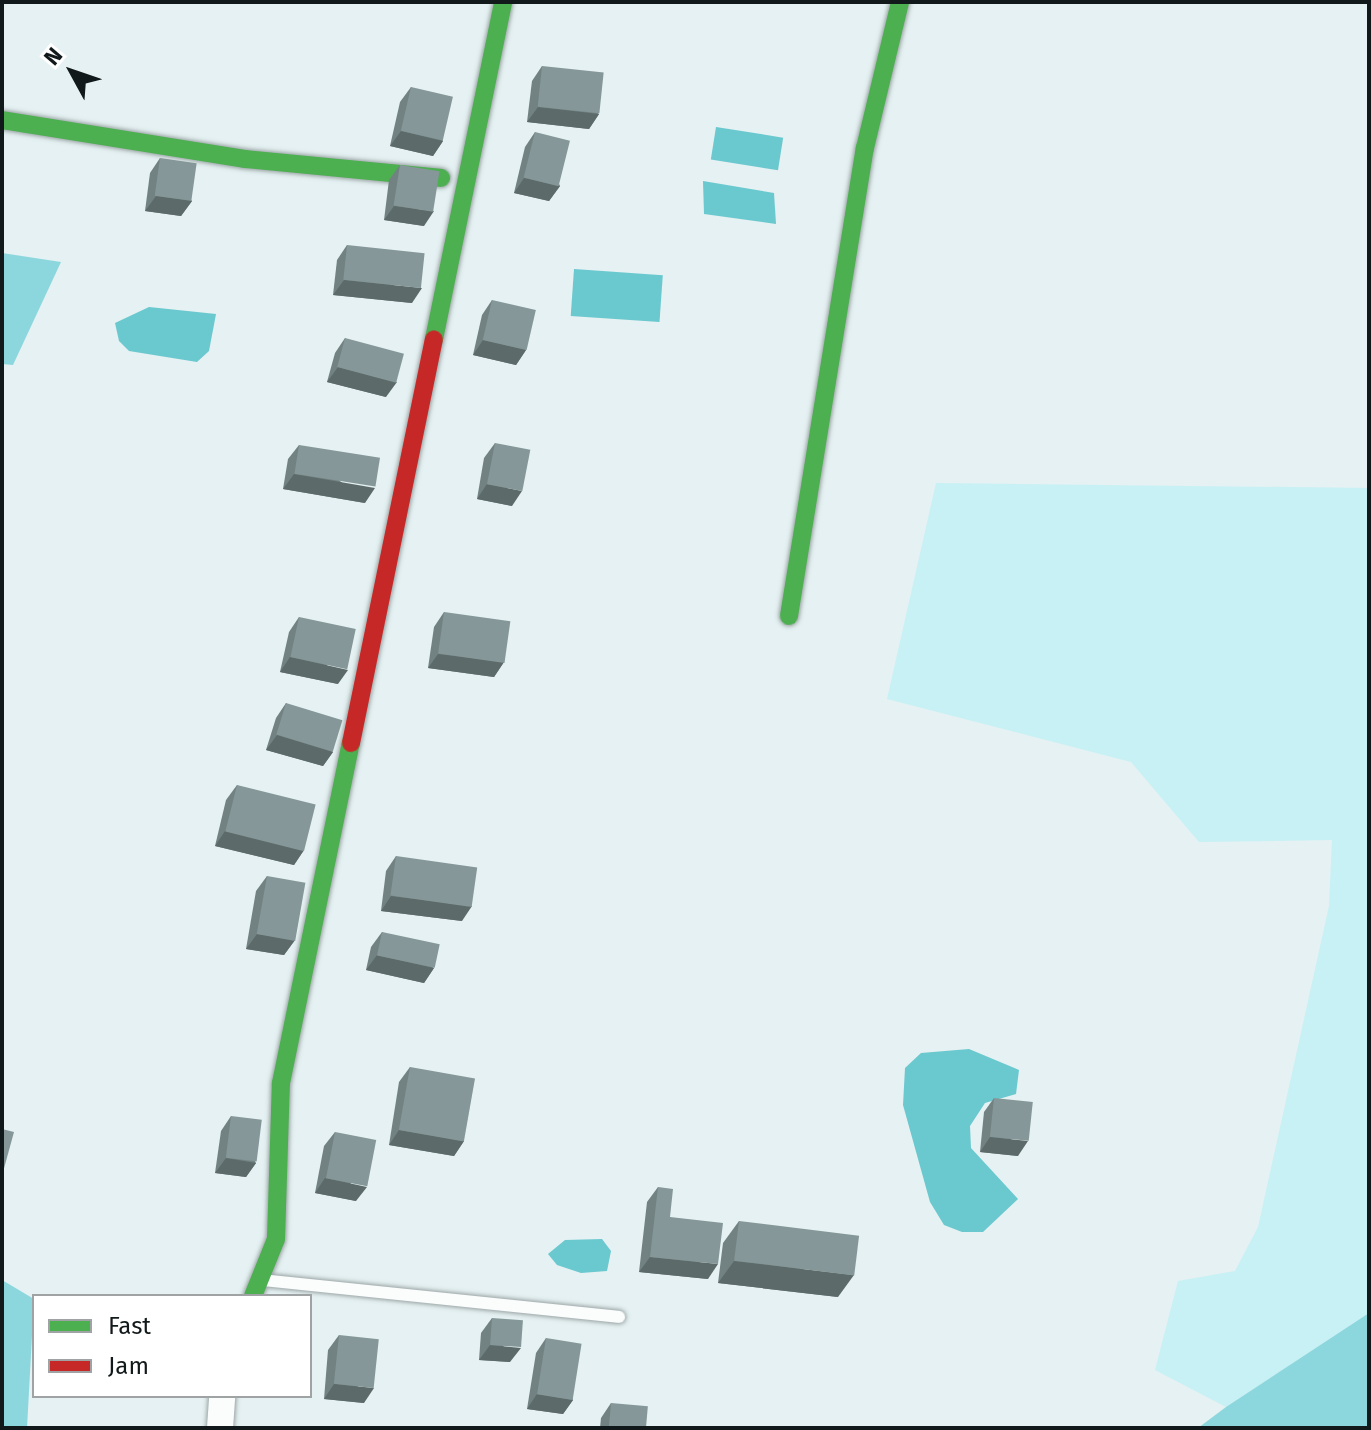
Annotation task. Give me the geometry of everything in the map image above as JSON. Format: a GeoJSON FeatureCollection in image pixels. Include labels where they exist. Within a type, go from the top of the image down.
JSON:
{"type":"FeatureCollection","features":[{"type":"Feature","properties":{"kind":"street"},"geometry":{"type":"LineString","coordinates":[[258,1288],[276,1239],[281,1083],[463,180],[503,2]]}},
{"type":"Feature","properties":{"kind":"street"},"geometry":{"type":"LineString","coordinates":[[789,616],[865,148],[900,2]]}},
{"type":"Feature","properties":{"kind":"street"},"geometry":{"type":"LineString","coordinates":[[2,120],[245,159],[463,180]]}},
{"type":"Feature","properties":{"kind":"street"},"geometry":{"type":"LineString","coordinates":[[220,1428],[222,1398]]}},
{"type":"Feature","properties":{"kind":"lane"},"geometry":{"type":"LineString","coordinates":[[258,1288],[619,1317]]}},
{"type":"Feature","properties":{"kind":"shaded area"},"geometry":{"type":"Polygon","coordinates":[[[716,127],[783,138],[778,170],[711,160],[716,127]]]}},
{"type":"Feature","properties":{"kind":"shaded area"},"geometry":{"type":"Polygon","coordinates":[[[703,181],[774,193],[776,224],[704,214],[703,181]]]}},
{"type":"Feature","properties":{"kind":"shaded area"},"geometry":{"type":"Polygon","coordinates":[[[2,253],[61,262],[13,365],[2,364],[2,253]]]}},
{"type":"Feature","properties":{"kind":"shaded area"},"geometry":{"type":"Polygon","coordinates":[[[574,269],[663,275],[660,322],[571,316],[574,269]]]}},
{"type":"Feature","properties":{"kind":"shaded area"},"geometry":{"type":"Polygon","coordinates":[[[149,307],[216,314],[209,351],[197,362],[129,351],[119,341],[115,323],[149,307]]]}},
{"type":"Feature","properties":{"kind":"shaded area"},"geometry":{"type":"Polygon","coordinates":[[[936,483],[1369,488],[1369,1313],[1226,1407],[1155,1370],[1178,1281],[1235,1271],[1258,1227],[1329,906],[1332,840],[1199,842],[1131,762],[887,699],[936,483]]]}},
{"type":"Feature","properties":{"kind":"shaded area"},"geometry":{"type":"Polygon","coordinates":[[[969,1049],[1019,1070],[1016,1094],[985,1103],[970,1126],[971,1148],[1018,1199],[983,1232],[962,1232],[944,1225],[930,1202],[903,1105],[905,1068],[921,1053],[969,1049]]]}},
{"type":"Feature","properties":{"kind":"shaded area"},"geometry":{"type":"Polygon","coordinates":[[[602,1239],[611,1251],[607,1271],[581,1273],[557,1265],[548,1254],[565,1240],[602,1239]]]}},
{"type":"Feature","properties":{"kind":"shaded area"},"geometry":{"type":"Polygon","coordinates":[[[2,1280],[32,1298],[32,1336],[27,1428],[2,1428],[2,1280]]]}},
{"type":"Feature","properties":{"kind":"shaded area"},"geometry":{"type":"Polygon","coordinates":[[[1369,1313],[1369,1428],[1198,1428],[1226,1407],[1369,1313]]]}},
{"type":"Feature","properties":{"kind":"building"},"geometry":{"type":"Polygon","coordinates":[[[542,66],[604,72],[599,113],[538,107],[542,66]]]}},
{"type":"Feature","properties":{"kind":"building"},"geometry":{"type":"Polygon","coordinates":[[[411,87],[453,97],[443,141],[401,131],[411,87]]]}},
{"type":"Feature","properties":{"kind":"building"},"geometry":{"type":"Polygon","coordinates":[[[535,132],[570,141],[559,186],[524,178],[535,132]]]}},
{"type":"Feature","properties":{"kind":"building"},"geometry":{"type":"Polygon","coordinates":[[[160,158],[197,163],[191,201],[155,196],[160,158]]]}},
{"type":"Feature","properties":{"kind":"building"},"geometry":{"type":"Polygon","coordinates":[[[400,165],[440,171],[433,212],[394,205],[400,165]]]}},
{"type":"Feature","properties":{"kind":"building"},"geometry":{"type":"Polygon","coordinates":[[[347,245],[425,253],[421,288],[343,280],[347,245]]]}},
{"type":"Feature","properties":{"kind":"building"},"geometry":{"type":"Polygon","coordinates":[[[492,300],[536,310],[527,350],[483,340],[492,300]]]}},
{"type":"Feature","properties":{"kind":"building"},"geometry":{"type":"Polygon","coordinates":[[[345,338],[404,354],[396,383],[337,367],[345,338]]]}},
{"type":"Feature","properties":{"kind":"building"},"geometry":{"type":"Polygon","coordinates":[[[495,443],[530,450],[522,491],[487,484],[495,443]]]}},
{"type":"Feature","properties":{"kind":"building"},"geometry":{"type":"Polygon","coordinates":[[[299,445],[380,458],[375,486],[294,474],[299,445]]]}},
{"type":"Feature","properties":{"kind":"building"},"geometry":{"type":"Polygon","coordinates":[[[444,612],[510,621],[505,663],[438,654],[444,612]]]}},
{"type":"Feature","properties":{"kind":"building"},"geometry":{"type":"Polygon","coordinates":[[[299,617],[356,629],[347,669],[290,657],[299,617]]]}},
{"type":"Feature","properties":{"kind":"building"},"geometry":{"type":"Polygon","coordinates":[[[286,703],[342,720],[333,752],[276,735],[286,703]]]}},
{"type":"Feature","properties":{"kind":"building"},"geometry":{"type":"Polygon","coordinates":[[[237,785],[316,805],[304,851],[225,832],[237,785]]]}},
{"type":"Feature","properties":{"kind":"building"},"geometry":{"type":"Polygon","coordinates":[[[396,856],[477,867],[472,907],[390,896],[396,856]]]}},
{"type":"Feature","properties":{"kind":"building"},"geometry":{"type":"Polygon","coordinates":[[[267,876],[305,883],[295,941],[257,934],[267,876]]]}},
{"type":"Feature","properties":{"kind":"building"},"geometry":{"type":"Polygon","coordinates":[[[382,932],[440,944],[435,968],[377,955],[382,932]]]}},
{"type":"Feature","properties":{"kind":"building"},"geometry":{"type":"Polygon","coordinates":[[[410,1067],[475,1078],[464,1141],[399,1130],[410,1067]]]}},
{"type":"Feature","properties":{"kind":"building"},"geometry":{"type":"Polygon","coordinates":[[[994,1098],[1033,1102],[1029,1141],[990,1137],[994,1098]]]}},
{"type":"Feature","properties":{"kind":"building"},"geometry":{"type":"Polygon","coordinates":[[[231,1116],[262,1120],[257,1161],[226,1158],[231,1116]]]}},
{"type":"Feature","properties":{"kind":"building"},"geometry":{"type":"Polygon","coordinates":[[[2,1129],[14,1132],[3,1172],[2,1171],[2,1129]]]}},
{"type":"Feature","properties":{"kind":"building"},"geometry":{"type":"Polygon","coordinates":[[[335,1132],[376,1140],[367,1186],[326,1178],[335,1132]]]}},
{"type":"Feature","properties":{"kind":"building"},"geometry":{"type":"Polygon","coordinates":[[[658,1187],[673,1189],[670,1217],[723,1223],[718,1264],[650,1257],[658,1187]]]}},
{"type":"Feature","properties":{"kind":"building"},"geometry":{"type":"Polygon","coordinates":[[[739,1221],[859,1236],[854,1275],[734,1261],[739,1221]]]}},
{"type":"Feature","properties":{"kind":"building"},"geometry":{"type":"Polygon","coordinates":[[[492,1318],[523,1320],[521,1347],[490,1345],[492,1318]]]}},
{"type":"Feature","properties":{"kind":"building"},"geometry":{"type":"Polygon","coordinates":[[[339,1335],[379,1339],[374,1388],[334,1384],[339,1335]]]}},
{"type":"Feature","properties":{"kind":"building"},"geometry":{"type":"Polygon","coordinates":[[[546,1338],[582,1344],[573,1400],[537,1394],[546,1338]]]}},
{"type":"Feature","properties":{"kind":"building"},"geometry":{"type":"Polygon","coordinates":[[[611,1403],[648,1406],[646,1428],[609,1428],[611,1403]]]}},
{"type":"Feature","properties":{"kind":"traffic: fast"},"geometry":{"type":"LineString","coordinates":[[434,339],[503,2]]}},
{"type":"Feature","properties":{"kind":"traffic: fast"},"geometry":{"type":"LineString","coordinates":[[789,616],[865,148],[900,2]]}},
{"type":"Feature","properties":{"kind":"traffic: fast"},"geometry":{"type":"LineString","coordinates":[[2,120],[245,159],[441,178]]}},
{"type":"Feature","properties":{"kind":"traffic: fast"},"geometry":{"type":"LineString","coordinates":[[254,1294],[276,1239],[281,1083],[351,743]]}},
{"type":"Feature","properties":{"kind":"traffic: jam"},"geometry":{"type":"LineString","coordinates":[[351,743],[434,339]]}}]}
